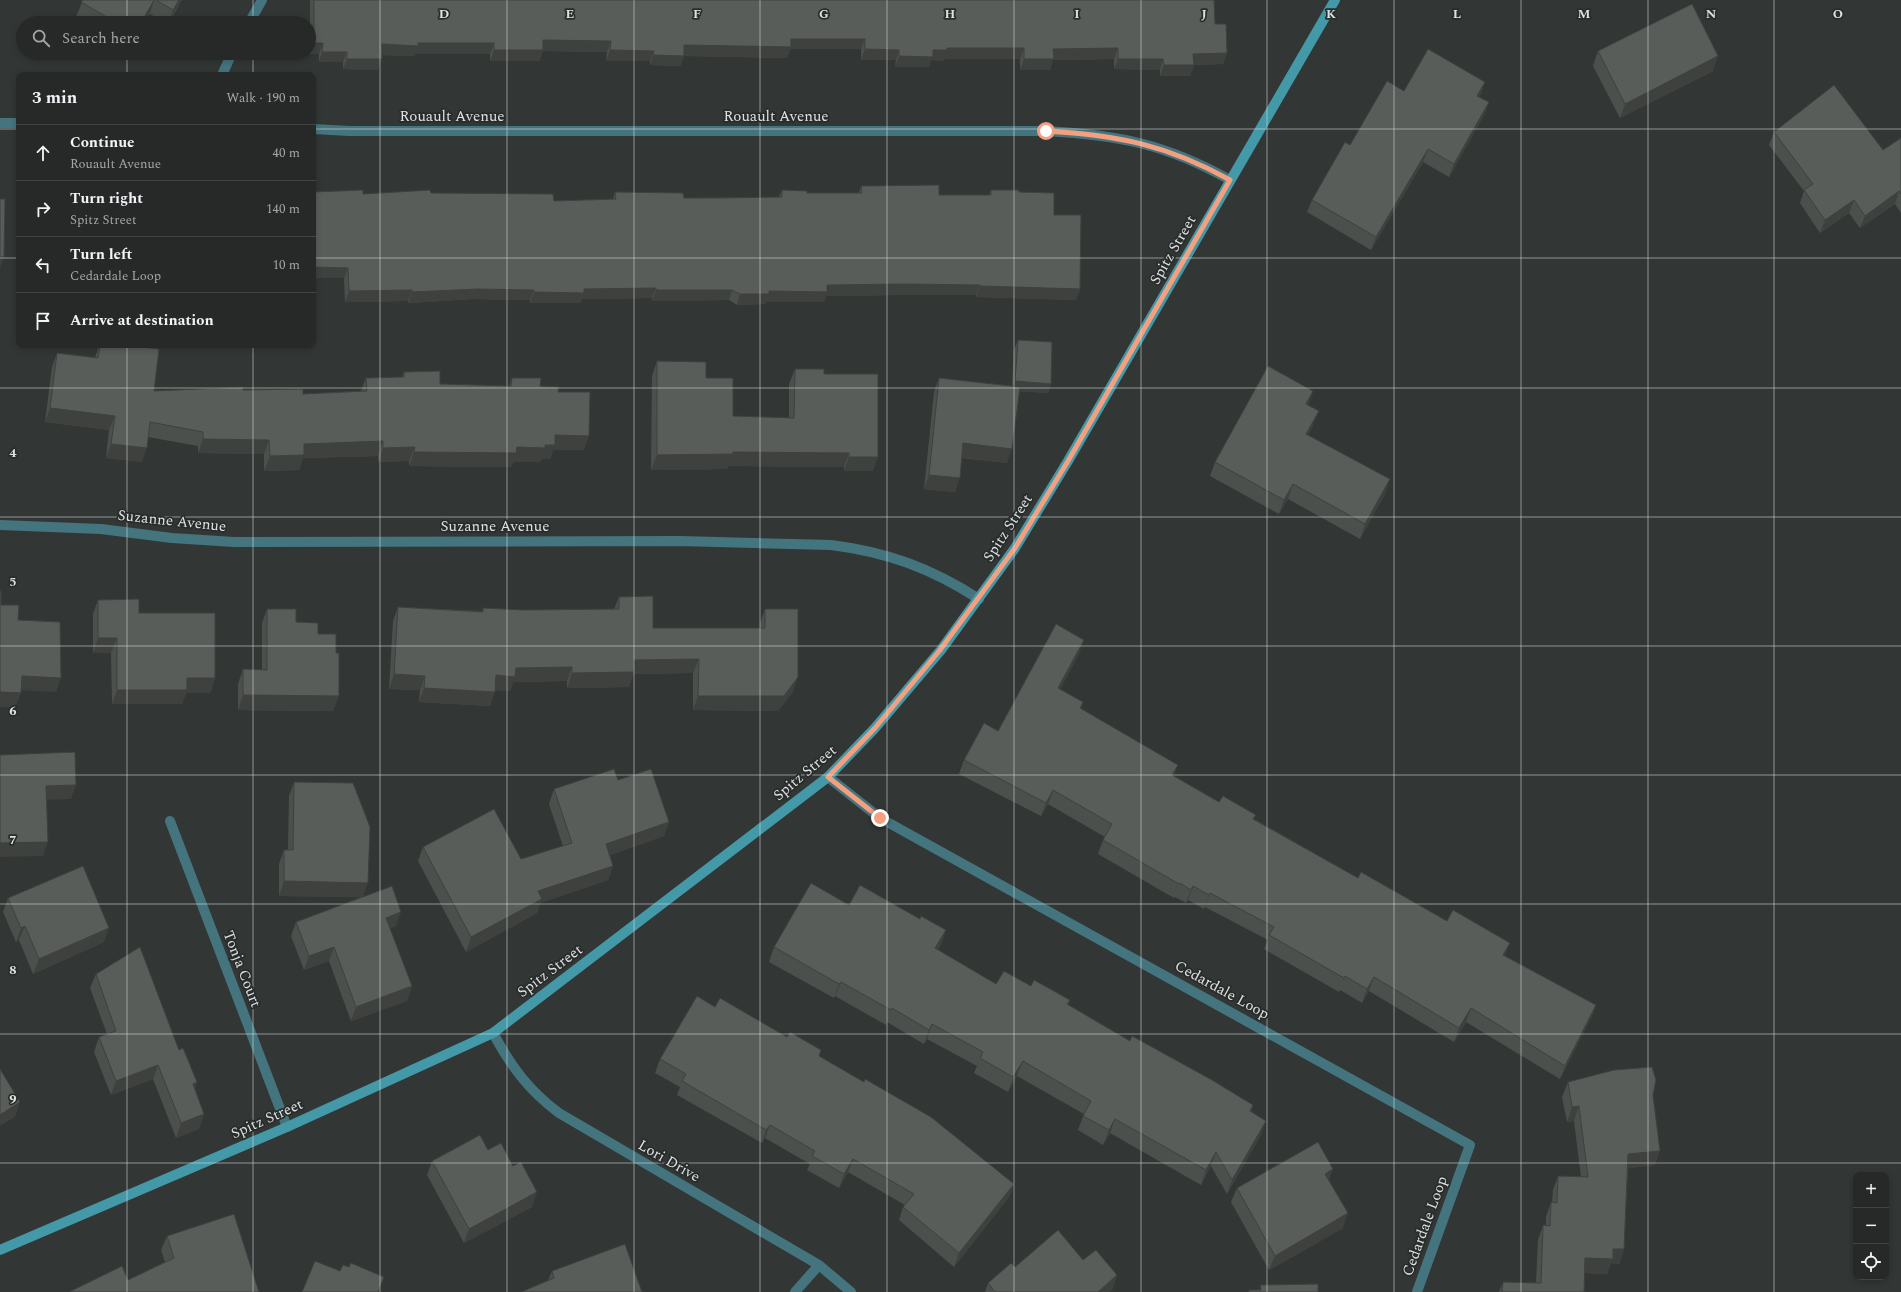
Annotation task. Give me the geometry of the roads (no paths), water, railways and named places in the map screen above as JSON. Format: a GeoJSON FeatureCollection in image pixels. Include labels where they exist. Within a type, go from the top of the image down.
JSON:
{"type":"FeatureCollection","features":[{"type":"Feature","properties":{"kind":"street"},"geometry":{"type":"LineString","coordinates":[[253,16],[262,0]]}},
{"type":"Feature","properties":{"kind":"street","name":"Spitz Street"},"geometry":{"type":"LineString","coordinates":[[0,1250],[287,1127],[493,1033],[828,777],[898,702],[979,599],[1015,548],[1064,467],[1335,0]]}},
{"type":"Feature","properties":{"kind":"street"},"geometry":{"type":"LineString","coordinates":[[223,72],[228,60]]}},
{"type":"Feature","properties":{"kind":"street"},"geometry":{"type":"LineString","coordinates":[[0,123],[16,123]]}},
{"type":"Feature","properties":{"kind":"street","name":"Rouault Avenue"},"geometry":{"type":"LineString","coordinates":[[316,129],[372,131],[1046,131],[1091,134],[1141,142],[1191,159],[1230,180]]}},
{"type":"Feature","properties":{"kind":"street","name":"Suzanne Avenue"},"geometry":{"type":"LineString","coordinates":[[0,525],[101,529],[172,538],[234,542],[679,541],[831,544],[904,560],[953,582],[979,599]]}},
{"type":"Feature","properties":{"kind":"street","name":"Cedardale Loop"},"geometry":{"type":"LineString","coordinates":[[828,777],[880,818],[1470,1145],[1417,1292]]}},
{"type":"Feature","properties":{"kind":"street","name":"Tonja Court"},"geometry":{"type":"LineString","coordinates":[[170,821],[287,1127]]}},
{"type":"Feature","properties":{"kind":"street","name":"Lori Drive"},"geometry":{"type":"LineString","coordinates":[[493,1033],[516,1072],[544,1102],[559,1113],[819,1265],[851,1292]]}},
{"type":"Feature","properties":{"kind":"street"},"geometry":{"type":"LineString","coordinates":[[795,1292],[819,1265]]}}]}
